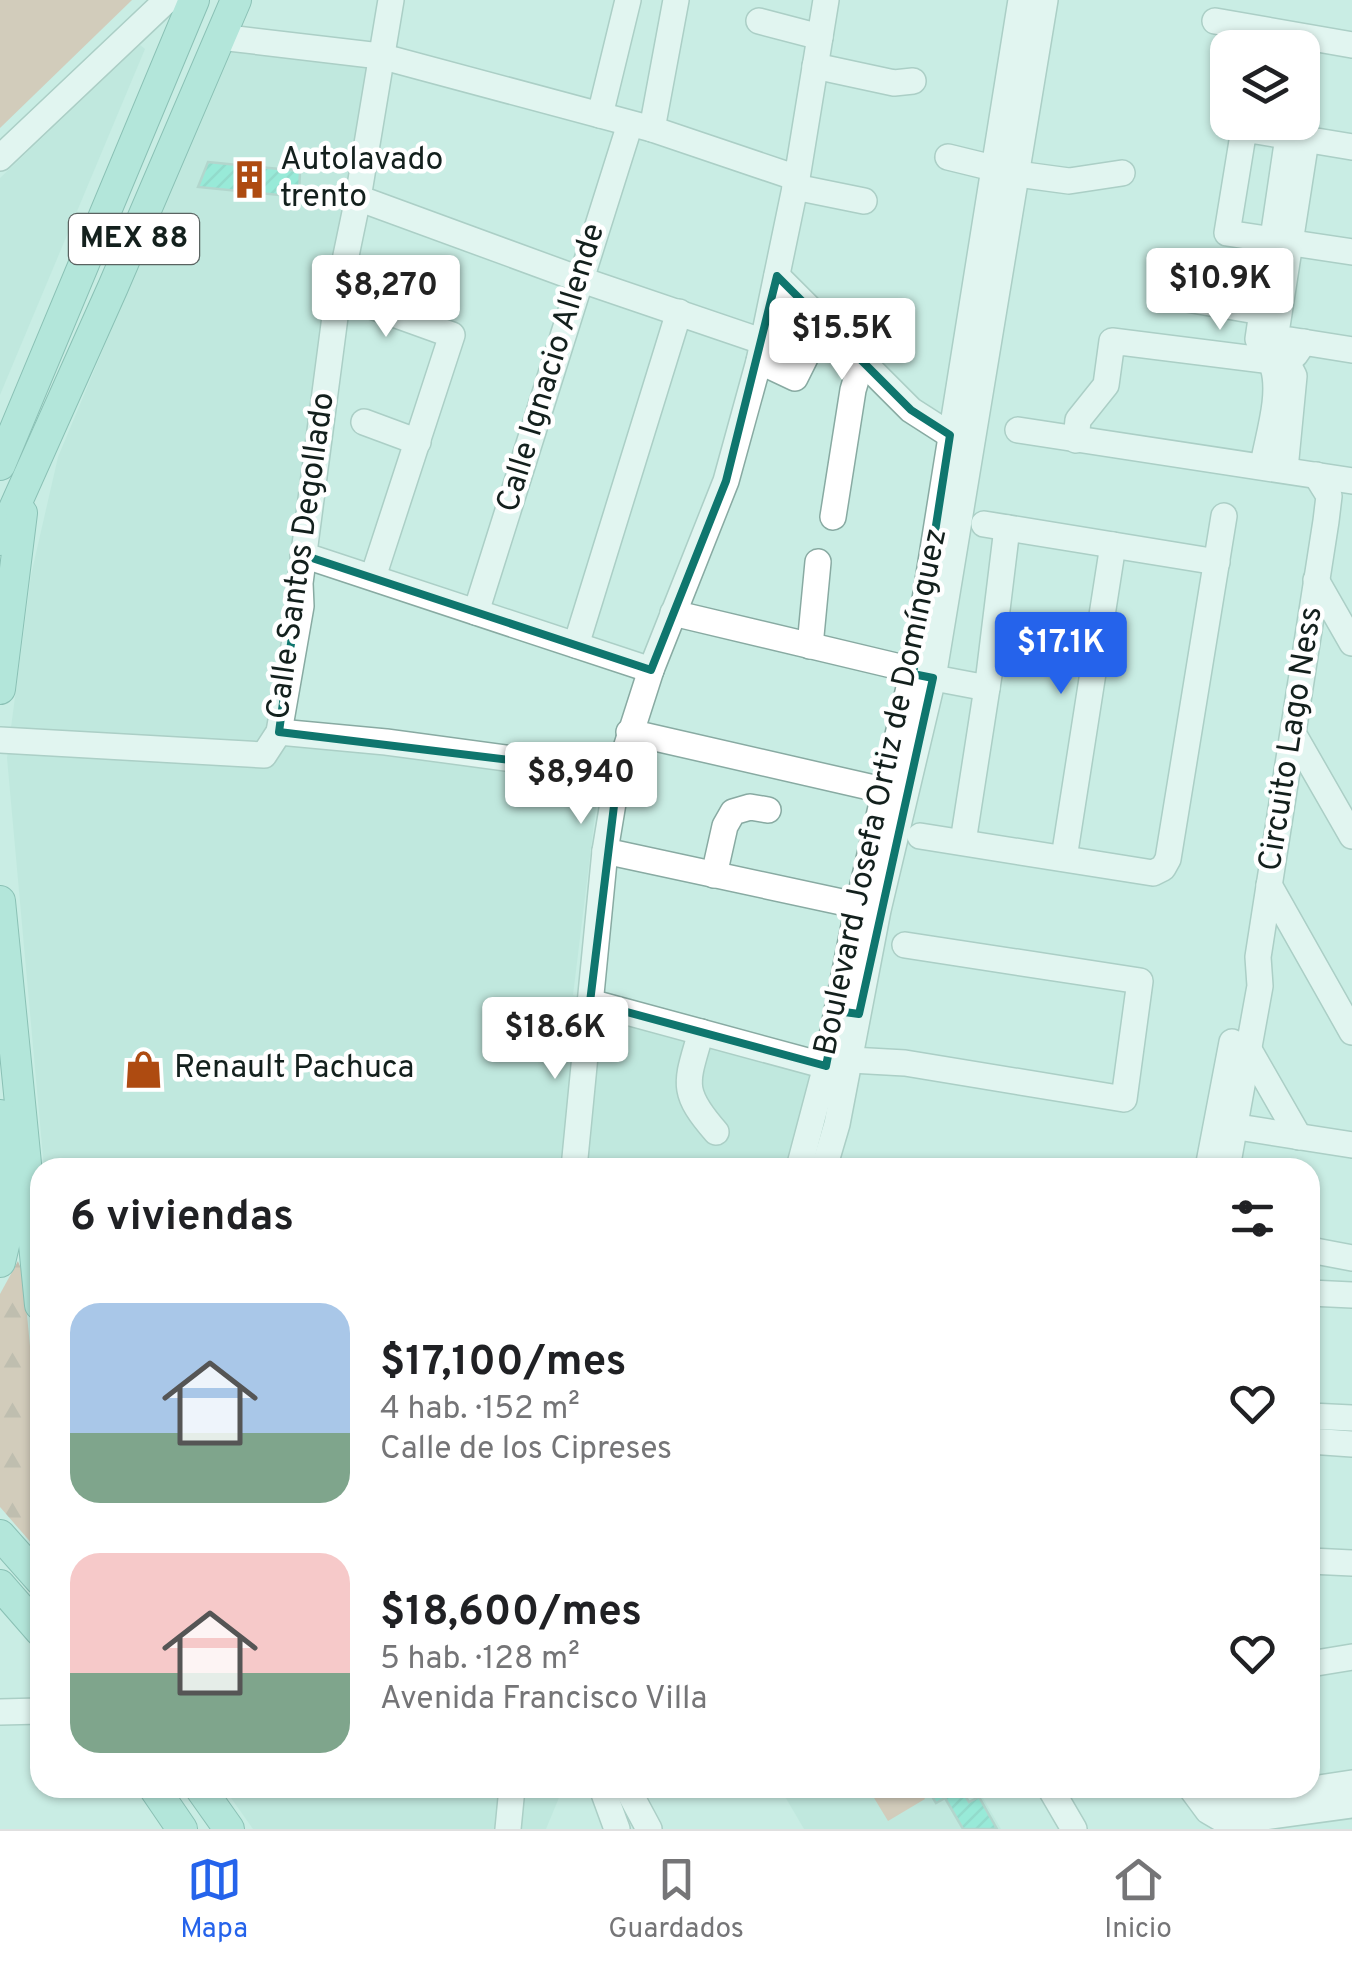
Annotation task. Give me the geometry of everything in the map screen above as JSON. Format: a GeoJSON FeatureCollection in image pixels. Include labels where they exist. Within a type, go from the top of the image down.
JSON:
{"type":"FeatureCollection","features":[{"type":"Feature","properties":{"kind":"main road","name":"MEX 88"},"geometry":{"type":"LineString","coordinates":[[0,540],[13,470],[194,0]]}},
{"type":"Feature","properties":{"kind":"main road","name":"MEX 88"},"geometry":{"type":"LineString","coordinates":[[13,470],[113,288],[236,0]]}},
{"type":"Feature","properties":{"kind":"main road"},"geometry":{"type":"LineString","coordinates":[[0,688],[13,470]]}},
{"type":"Feature","properties":{"kind":"main road"},"geometry":{"type":"LineString","coordinates":[[0,900],[30,1210]]}},
{"type":"Feature","properties":{"kind":"main road"},"geometry":{"type":"LineString","coordinates":[[0,1116],[10,1220],[0,1262]]}},
{"type":"Feature","properties":{"kind":"main road"},"geometry":{"type":"LineString","coordinates":[[0,1535],[30,1569]]}},
{"type":"Feature","properties":{"kind":"main road"},"geometry":{"type":"LineString","coordinates":[[0,1585],[30,1620]]}},
{"type":"Feature","properties":{"kind":"main road"},"geometry":{"type":"LineString","coordinates":[[0,1613],[30,1636]]}},
{"type":"Feature","properties":{"kind":"main road"},"geometry":{"type":"LineString","coordinates":[[161,1798],[182,1829]]}},
{"type":"Feature","properties":{"kind":"main road"},"geometry":{"type":"LineString","coordinates":[[207,1798],[230,1829]]}},
{"type":"Feature","properties":{"kind":"street"},"geometry":{"type":"LineString","coordinates":[[1,155],[167,0]]}},
{"type":"Feature","properties":{"kind":"street","name":"Calle Santos Degollado"},"geometry":{"type":"LineString","coordinates":[[0,740],[264,755],[279,732],[301,606],[303,555],[338,294],[391,0]]}},
{"type":"Feature","properties":{"kind":"street"},"geometry":{"type":"LineString","coordinates":[[600,115],[628,0]]}},
{"type":"Feature","properties":{"kind":"street","name":"Calle Ignacio Allende"},"geometry":{"type":"LineString","coordinates":[[476,612],[580,280],[641,126],[676,0]]}},
{"type":"Feature","properties":{"kind":"street"},"geometry":{"type":"LineString","coordinates":[[575,1158],[606,851],[618,773],[651,670],[726,481],[761,352],[796,182],[826,0]]}},
{"type":"Feature","properties":{"kind":"street","name":"Boulevard Josefa Ortiz de Domínguez"},"geometry":{"type":"LineString","coordinates":[[1020,0],[1022,64]]}},
{"type":"Feature","properties":{"kind":"street","name":"Boulevard Josefa Ortiz de Domínguez"},"geometry":{"type":"LineString","coordinates":[[826,1158],[868,908],[919,669],[989,277],[1022,64],[1045,0]]}},
{"type":"Feature","properties":{"kind":"street"},"geometry":{"type":"LineString","coordinates":[[759,21],[820,37]]}},
{"type":"Feature","properties":{"kind":"street"},"geometry":{"type":"LineString","coordinates":[[1215,22],[1352,45]]}},
{"type":"Feature","properties":{"kind":"street"},"geometry":{"type":"LineString","coordinates":[[220,37],[380,56],[641,126],[796,182],[864,201]]}},
{"type":"Feature","properties":{"kind":"street"},"geometry":{"type":"LineString","coordinates":[[816,66],[894,83],[913,80]]}},
{"type":"Feature","properties":{"kind":"street"},"geometry":{"type":"LineString","coordinates":[[1242,140],[1228,233],[1352,252]]}},
{"type":"Feature","properties":{"kind":"street"},"geometry":{"type":"LineString","coordinates":[[1297,140],[1281,242],[1258,340],[1262,352],[1277,353],[1304,342],[1352,350]]}},
{"type":"Feature","properties":{"kind":"street"},"geometry":{"type":"LineString","coordinates":[[1304,140],[1352,147]]}},
{"type":"Feature","properties":{"kind":"street"},"geometry":{"type":"LineString","coordinates":[[948,156],[1070,182],[1122,174]]}},
{"type":"Feature","properties":{"kind":"street"},"geometry":{"type":"LineString","coordinates":[[358,198],[678,312],[761,352],[795,378],[805,358]]}},
{"type":"Feature","properties":{"kind":"street"},"geometry":{"type":"LineString","coordinates":[[1281,242],[1277,380],[1289,470]]}},
{"type":"Feature","properties":{"kind":"street"},"geometry":{"type":"LineString","coordinates":[[777,276],[911,410],[950,434]]}},
{"type":"Feature","properties":{"kind":"street","name":"Boulevard Josefa Ortiz de Domínguez"},"geometry":{"type":"LineString","coordinates":[[868,908],[886,791],[919,669],[950,434],[989,277]]}},
{"type":"Feature","properties":{"kind":"street"},"geometry":{"type":"LineString","coordinates":[[338,294],[452,335],[374,577]]}},
{"type":"Feature","properties":{"kind":"street"},"geometry":{"type":"LineString","coordinates":[[1187,300],[1262,312]]}},
{"type":"Feature","properties":{"kind":"street"},"geometry":{"type":"LineString","coordinates":[[576,645],[678,312]]}},
{"type":"Feature","properties":{"kind":"street"},"geometry":{"type":"LineString","coordinates":[[1076,440],[1078,420],[1106,385],[1112,341],[1277,353]]}},
{"type":"Feature","properties":{"kind":"street"},"geometry":{"type":"LineString","coordinates":[[833,517],[853,390],[861,363]]}},
{"type":"Feature","properties":{"kind":"street"},"geometry":{"type":"LineString","coordinates":[[364,422],[418,442]]}},
{"type":"Feature","properties":{"kind":"street"},"geometry":{"type":"LineString","coordinates":[[1018,430],[1352,481]]}},
{"type":"Feature","properties":{"kind":"street","name":"Circuito Lago Ness"},"geometry":{"type":"LineString","coordinates":[[1212,1158],[1248,1048],[1260,986],[1258,957],[1268,885],[1326,521],[1308,484],[1289,470]]}},
{"type":"Feature","properties":{"kind":"street"},"geometry":{"type":"LineString","coordinates":[[920,836],[1153,873],[1164,868],[1224,516]]}},
{"type":"Feature","properties":{"kind":"street"},"geometry":{"type":"LineString","coordinates":[[963,842],[988,682],[995,526],[1217,562]]}},
{"type":"Feature","properties":{"kind":"street"},"geometry":{"type":"LineString","coordinates":[[1064,858],[1113,545]]}},
{"type":"Feature","properties":{"kind":"street"},"geometry":{"type":"LineString","coordinates":[[303,555],[651,670]]}},
{"type":"Feature","properties":{"kind":"street"},"geometry":{"type":"LineString","coordinates":[[810,646],[818,562]]}},
{"type":"Feature","properties":{"kind":"street"},"geometry":{"type":"LineString","coordinates":[[1316,580],[1352,643]]}},
{"type":"Feature","properties":{"kind":"street"},"geometry":{"type":"LineString","coordinates":[[673,613],[988,682]]}},
{"type":"Feature","properties":{"kind":"street"},"geometry":{"type":"LineString","coordinates":[[279,732],[618,773]]}},
{"type":"Feature","properties":{"kind":"street"},"geometry":{"type":"LineString","coordinates":[[629,732],[886,791]]}},
{"type":"Feature","properties":{"kind":"street"},"geometry":{"type":"LineString","coordinates":[[1294,735],[1352,836]]}},
{"type":"Feature","properties":{"kind":"street"},"geometry":{"type":"LineString","coordinates":[[714,875],[725,826],[733,812],[750,807],[768,810]]}},
{"type":"Feature","properties":{"kind":"street"},"geometry":{"type":"LineString","coordinates":[[606,851],[868,908]]}},
{"type":"Feature","properties":{"kind":"street"},"geometry":{"type":"LineString","coordinates":[[1268,885],[1343,995],[1352,1032]]}},
{"type":"Feature","properties":{"kind":"street"},"geometry":{"type":"LineString","coordinates":[[590,1002],[700,1032],[844,1058],[905,1062],[1124,1099],[1140,981],[905,945]]}},
{"type":"Feature","properties":{"kind":"street","name":"Circuito Lago Ness"},"geometry":{"type":"LineString","coordinates":[[1227,1158],[1225,1125],[1242,988],[1258,957]]}},
{"type":"Feature","properties":{"kind":"street"},"geometry":{"type":"LineString","coordinates":[[700,1032],[687,1082],[695,1108],[716,1132]]}},
{"type":"Feature","properties":{"kind":"street"},"geometry":{"type":"LineString","coordinates":[[1248,1048],[1300,1137]]}},
{"type":"Feature","properties":{"kind":"street","name":"Boulevard Josefa Ortiz de Domínguez"},"geometry":{"type":"LineString","coordinates":[[803,1158],[844,1058]]}},
{"type":"Feature","properties":{"kind":"street"},"geometry":{"type":"LineString","coordinates":[[1225,1125],[1352,1146]]}},
{"type":"Feature","properties":{"kind":"street"},"geometry":{"type":"LineString","coordinates":[[1320,1252],[1352,1258]]}},
{"type":"Feature","properties":{"kind":"street"},"geometry":{"type":"LineString","coordinates":[[1320,1294],[1352,1295]]}},
{"type":"Feature","properties":{"kind":"street"},"geometry":{"type":"LineString","coordinates":[[1320,1416],[1352,1418]]}},
{"type":"Feature","properties":{"kind":"street"},"geometry":{"type":"LineString","coordinates":[[1320,1442],[1352,1444]]}},
{"type":"Feature","properties":{"kind":"street"},"geometry":{"type":"LineString","coordinates":[[1320,1561],[1352,1563]]}},
{"type":"Feature","properties":{"kind":"street"},"geometry":{"type":"LineString","coordinates":[[1320,1663],[1352,1658]]}},
{"type":"Feature","properties":{"kind":"street"},"geometry":{"type":"LineString","coordinates":[[0,1712],[30,1711]]}},
{"type":"Feature","properties":{"kind":"street"},"geometry":{"type":"LineString","coordinates":[[1320,1788],[1352,1783]]}},
{"type":"Feature","properties":{"kind":"street"},"geometry":{"type":"LineString","coordinates":[[508,1829],[511,1798]]}},
{"type":"Feature","properties":{"kind":"street"},"geometry":{"type":"LineString","coordinates":[[606,1798],[618,1829]]}},
{"type":"Feature","properties":{"kind":"street"},"geometry":{"type":"LineString","coordinates":[[632,1798],[649,1829]]}},
{"type":"Feature","properties":{"kind":"street"},"geometry":{"type":"LineString","coordinates":[[1056,1798],[1074,1829]]}},
{"type":"Feature","properties":{"kind":"street"},"geometry":{"type":"LineString","coordinates":[[1198,1798],[1208,1812],[1253,1798]]}},
{"type":"Feature","properties":{"kind":"street"},"geometry":{"type":"LineString","coordinates":[[1226,1809],[1244,1822],[1352,1805]]}},
{"type":"Feature","properties":{"kind":"highlighted area"},"geometry":{"type":"Polygon","coordinates":[[[777,276],[911,410],[950,435],[913,674],[933,678],[859,1014],[837,1011],[826,1066],[590,1002],[618,773],[279,732],[303,555],[651,670],[726,481],[777,276]]]}},
{"type":"Feature","properties":{"kind":"shaded area"},"geometry":{"type":"Polygon","coordinates":[[[140,45],[145,49],[0,395],[0,178],[140,45]]]}},
{"type":"Feature","properties":{"kind":"shaded area"},"geometry":{"type":"Polygon","coordinates":[[[228,50],[370,64],[326,304],[270,718],[282,743],[599,783],[573,995],[821,1068],[794,1158],[43,1158],[7,758],[31,575],[58,457],[228,50]]]}},
{"type":"Feature","properties":{"kind":"shaded area"},"geometry":{"type":"Polygon","coordinates":[[[231,1798],[559,1798],[546,1829],[253,1829],[231,1798]]]}},
{"type":"Feature","properties":{"kind":"shaded area"},"geometry":{"type":"Polygon","coordinates":[[[786,1798],[983,1798],[1001,1829],[804,1829],[786,1798]]]}},
{"type":"Feature","properties":{"kind":"green space"},"geometry":{"type":"Polygon","coordinates":[[[0,0],[132,0],[0,128],[0,0]]]}},
{"type":"Feature","properties":{"kind":"green space"},"geometry":{"type":"Polygon","coordinates":[[[18,1261],[23,1274],[30,1346],[30,1542],[0,1507],[0,1294],[18,1261]]]}},
{"type":"Feature","properties":{"kind":"green space"},"geometry":{"type":"Polygon","coordinates":[[[874,1798],[925,1799],[888,1821],[874,1798]]]}},
{"type":"Feature","properties":{"kind":"building","name":"Autolavado trento"},"geometry":{"type":"Polygon","coordinates":[[[208,162],[300,171],[299,197],[198,187],[208,162]]]}},
{"type":"Feature","properties":{"kind":"building"},"geometry":{"type":"Polygon","coordinates":[[[945,1798],[967,1798],[969,1802],[980,1798],[997,1829],[963,1829],[945,1798]]]}},
{"type":"Feature","properties":{"kind":"place","name":"Autolavado trento"},"geometry":{"type":"Point","coordinates":[250,179]}},
{"type":"Feature","properties":{"kind":"place","name":"Renault Pachuca"},"geometry":{"type":"Point","coordinates":[144,1069]}}]}
